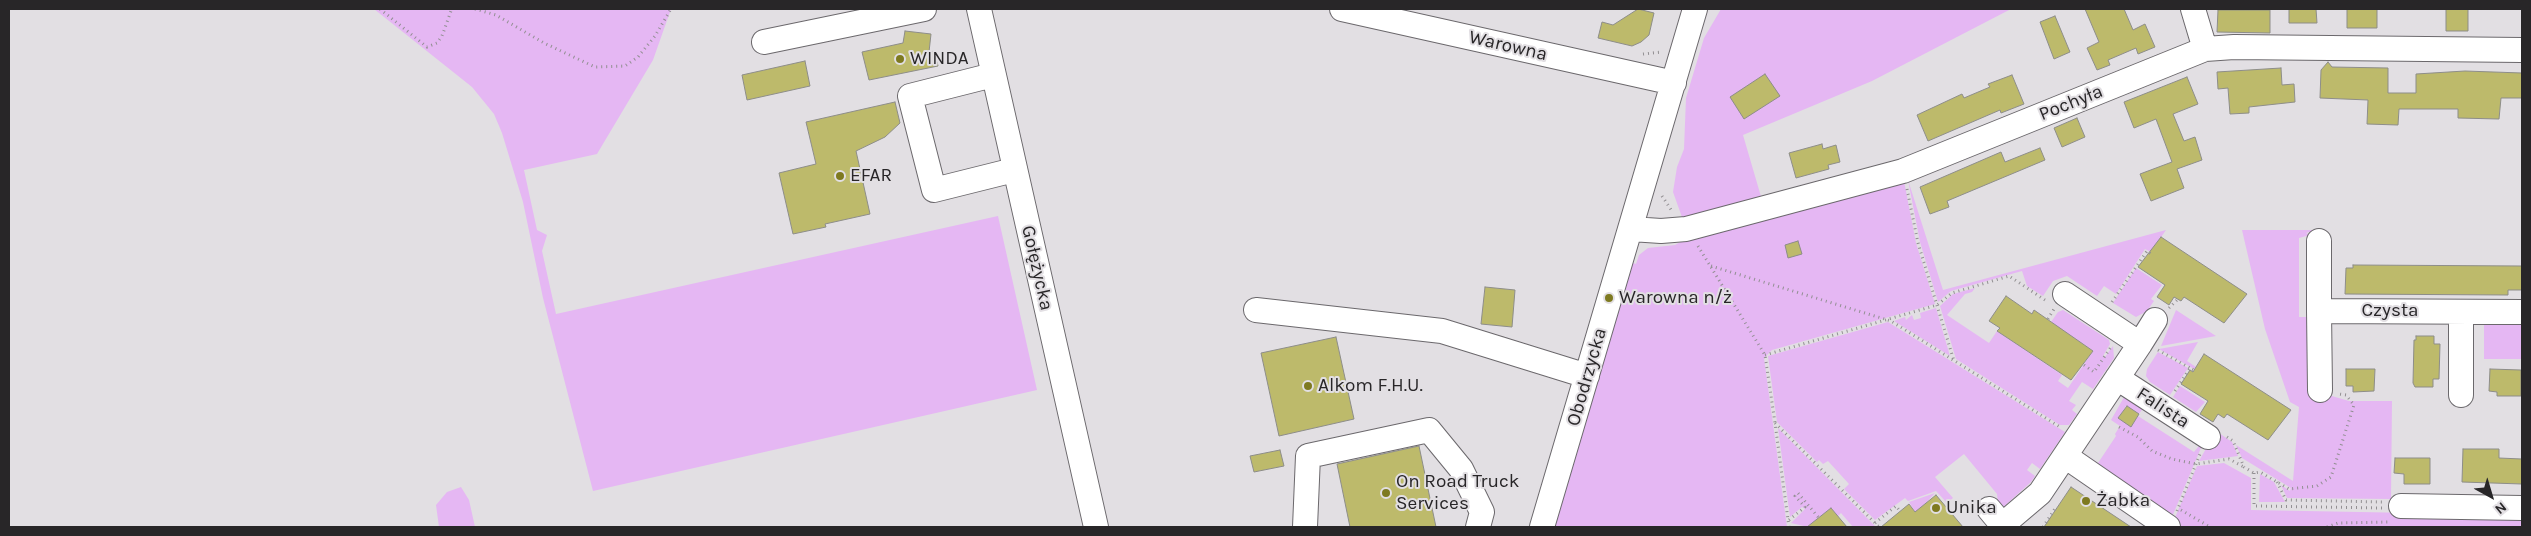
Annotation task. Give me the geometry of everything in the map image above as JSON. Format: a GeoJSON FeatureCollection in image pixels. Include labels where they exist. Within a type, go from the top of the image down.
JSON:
{"type":"FeatureCollection","features":[{"type":"Feature","properties":{"kind":"street"},"geometry":{"type":"LineString","coordinates":[[764,42],[924,9]]}},
{"type":"Feature","properties":{"kind":"street","name":"Gołężycka"},"geometry":{"type":"LineString","coordinates":[[979,9],[1096,527]]}},
{"type":"Feature","properties":{"kind":"street","name":"Warowna"},"geometry":{"type":"LineString","coordinates":[[1342,9],[1408,16],[1674,83]]}},
{"type":"Feature","properties":{"kind":"street","name":"Obodrzycka"},"geometry":{"type":"LineString","coordinates":[[1542,527],[1695,9]]}},
{"type":"Feature","properties":{"kind":"street"},"geometry":{"type":"LineString","coordinates":[[2193,9],[2205,49]]}},
{"type":"Feature","properties":{"kind":"street","name":"Pochyła"},"geometry":{"type":"LineString","coordinates":[[1630,229],[1661,232],[1686,229],[1903,171],[2205,49],[2234,46],[2522,50]]}},
{"type":"Feature","properties":{"kind":"street"},"geometry":{"type":"LineString","coordinates":[[993,75],[910,96],[934,190],[1014,170]]}},
{"type":"Feature","properties":{"kind":"street"},"geometry":{"type":"LineString","coordinates":[[2319,241],[2320,390]]}},
{"type":"Feature","properties":{"kind":"street"},"geometry":{"type":"LineString","coordinates":[[2058,304],[2101,318],[2140,342]]}},
{"type":"Feature","properties":{"kind":"street"},"geometry":{"type":"LineString","coordinates":[[1256,310],[1442,332],[1587,376]]}},
{"type":"Feature","properties":{"kind":"street","name":"Czysta"},"geometry":{"type":"LineString","coordinates":[[2319,311],[2522,312]]}},
{"type":"Feature","properties":{"kind":"street"},"geometry":{"type":"LineString","coordinates":[[2461,312],[2461,395]]}},
{"type":"Feature","properties":{"kind":"street","name":"Falista"},"geometry":{"type":"LineString","coordinates":[[1999,522],[2040,493],[2155,320]]}},
{"type":"Feature","properties":{"kind":"street","name":"Falista"},"geometry":{"type":"LineString","coordinates":[[2117,378],[2216,436]]}},
{"type":"Feature","properties":{"kind":"street"},"geometry":{"type":"LineString","coordinates":[[1304,527],[1308,456],[1429,430],[1460,469],[1482,512],[1478,527]]}},
{"type":"Feature","properties":{"kind":"street"},"geometry":{"type":"LineString","coordinates":[[2071,447],[2173,518]]}},
{"type":"Feature","properties":{"kind":"street"},"geometry":{"type":"LineString","coordinates":[[2394,504],[2522,508]]}},
{"type":"Feature","properties":{"kind":"path"},"geometry":{"type":"LineString","coordinates":[[380,9],[427,47],[437,43],[442,36],[451,11],[454,9]]}},
{"type":"Feature","properties":{"kind":"path"},"geometry":{"type":"LineString","coordinates":[[475,9],[496,15],[544,43],[595,67],[625,66],[638,57],[655,36],[671,9]]}},
{"type":"Feature","properties":{"kind":"path"},"geometry":{"type":"LineString","coordinates":[[1903,171],[1918,244],[1954,362]]}},
{"type":"Feature","properties":{"kind":"path"},"geometry":{"type":"LineString","coordinates":[[2101,318],[2147,251],[2151,254]]}},
{"type":"Feature","properties":{"kind":"path"},"geometry":{"type":"LineString","coordinates":[[1710,266],[1886,320],[1954,362],[2071,447]]}},
{"type":"Feature","properties":{"kind":"path"},"geometry":{"type":"LineString","coordinates":[[1765,354],[1937,306],[1952,293],[2010,276],[2058,304],[2048,319]]}},
{"type":"Feature","properties":{"kind":"path"},"geometry":{"type":"LineString","coordinates":[[2084,365],[2094,372],[2114,342],[2117,348]]}},
{"type":"Feature","properties":{"kind":"path"},"geometry":{"type":"LineString","coordinates":[[2140,342],[2192,369],[2180,383]]}},
{"type":"Feature","properties":{"kind":"path"},"geometry":{"type":"LineString","coordinates":[[2119,427],[2131,432],[2152,451],[2196,464],[2229,459],[2254,473],[2260,472],[2294,490],[2317,486],[2331,477],[2354,405],[2346,395],[2325,394],[2320,390]]}},
{"type":"Feature","properties":{"kind":"path"},"geometry":{"type":"LineString","coordinates":[[1790,527],[1775,423],[1879,527]]}},
{"type":"Feature","properties":{"kind":"path"},"geometry":{"type":"LineString","coordinates":[[2210,527],[2173,518],[2196,464],[2216,436],[2233,441],[2244,467]]}},
{"type":"Feature","properties":{"kind":"path"},"geometry":{"type":"LineString","coordinates":[[2254,473],[2254,506],[2344,508],[2394,504]]}},
{"type":"Feature","properties":{"kind":"path"},"geometry":{"type":"LineString","coordinates":[[2276,482],[2286,500],[2394,504]]}},
{"type":"Feature","properties":{"kind":"path"},"geometry":{"type":"LineString","coordinates":[[1788,521],[1805,507],[1795,496],[1798,493],[1819,518]]}},
{"type":"Feature","properties":{"kind":"path"},"geometry":{"type":"LineString","coordinates":[[1875,523],[1896,506],[1900,511]]}},
{"type":"Feature","properties":{"kind":"path"},"geometry":{"type":"LineString","coordinates":[[2043,527],[2057,506]]}},
{"type":"Feature","properties":{"kind":"shaded area"},"geometry":{"type":"Polygon","coordinates":[[[374,9],[671,9],[653,60],[597,154],[524,170],[537,230],[547,235],[542,251],[556,314],[998,216],[1037,390],[593,491],[543,298],[523,202],[502,133],[494,114],[472,87],[374,9]]]}},
{"type":"Feature","properties":{"kind":"shaded area"},"geometry":{"type":"Polygon","coordinates":[[[1721,9],[2011,9],[1872,81],[1743,135],[1762,200],[1683,220],[1673,192],[1677,167],[1684,149],[1686,98],[1704,38],[1721,9]]]}},
{"type":"Feature","properties":{"kind":"shaded area"},"geometry":{"type":"Polygon","coordinates":[[[1908,180],[1943,290],[2166,230],[2151,252],[2145,249],[2116,294],[2104,286],[2097,296],[2067,276],[2053,281],[2043,296],[2027,286],[2022,271],[1951,291],[1938,302],[1920,242],[1908,180]]]}},
{"type":"Feature","properties":{"kind":"shaded area"},"geometry":{"type":"Polygon","coordinates":[[[1904,181],[1916,243],[1935,304],[1772,350],[1764,358],[1787,527],[1555,527],[1553,523],[1630,262],[1636,264],[1639,255],[1648,248],[1675,245],[1684,240],[1904,181]]]}},
{"type":"Feature","properties":{"kind":"shaded area"},"geometry":{"type":"Polygon","coordinates":[[[2242,230],[2316,230],[2306,233],[2310,235],[2299,238],[2299,317],[2313,317],[2325,394],[2349,401],[2392,401],[2391,499],[2287,498],[2281,485],[2290,491],[2291,488],[2242,458],[2236,445],[2293,481],[2299,407],[2290,402],[2265,329],[2242,230]]]}},
{"type":"Feature","properties":{"kind":"shaded area"},"geometry":{"type":"Polygon","coordinates":[[[2136,268],[2162,285],[2151,299],[2154,301],[2147,311],[2136,317],[2113,303],[2136,268]]]}},
{"type":"Feature","properties":{"kind":"shaded area"},"geometry":{"type":"Polygon","coordinates":[[[1975,288],[1972,292],[1965,294],[1947,315],[1989,343],[1997,331],[2062,375],[2058,381],[2068,388],[2093,351],[2082,343],[2079,346],[2051,322],[2058,312],[2063,310],[2109,340],[2110,344],[2103,356],[2105,357],[2113,346],[2114,358],[2093,389],[2082,382],[2069,401],[2076,405],[2072,410],[2077,414],[2069,425],[2060,425],[1956,359],[1940,306],[1953,294],[1975,288]]]}},
{"type":"Feature","properties":{"kind":"shaded area"},"geometry":{"type":"Polygon","coordinates":[[[1936,308],[1950,356],[1894,321],[1905,317],[1906,320],[1912,315],[1914,320],[1921,318],[1920,313],[1936,308]]]}},
{"type":"Feature","properties":{"kind":"shaded area"},"geometry":{"type":"Polygon","coordinates":[[[2176,310],[2216,336],[2161,346],[2176,310]]]}},
{"type":"Feature","properties":{"kind":"shaded area"},"geometry":{"type":"Polygon","coordinates":[[[1888,322],[2065,432],[2040,469],[2032,463],[2027,470],[2035,476],[2031,482],[1999,511],[1997,494],[1964,454],[1935,477],[1953,498],[1947,503],[1936,491],[1908,501],[1905,498],[1875,520],[1844,489],[1849,484],[1828,461],[1823,464],[1819,460],[1817,462],[1777,422],[1768,356],[1888,322]]]}},
{"type":"Feature","properties":{"kind":"shaded area"},"geometry":{"type":"Polygon","coordinates":[[[2484,324],[2522,324],[2522,359],[2484,359],[2484,324]]]}},
{"type":"Feature","properties":{"kind":"shaded area"},"geometry":{"type":"Polygon","coordinates":[[[2198,342],[2187,361],[2196,367],[2194,369],[2159,349],[2198,342]]]}},
{"type":"Feature","properties":{"kind":"shaded area"},"geometry":{"type":"Polygon","coordinates":[[[2158,352],[2188,368],[2170,395],[2150,382],[2146,376],[2147,369],[2158,352]]]}},
{"type":"Feature","properties":{"kind":"shaded area"},"geometry":{"type":"Polygon","coordinates":[[[2180,386],[2205,402],[2196,412],[2173,397],[2180,386]]]}},
{"type":"Feature","properties":{"kind":"shaded area"},"geometry":{"type":"Polygon","coordinates":[[[2127,392],[2145,405],[2139,414],[2126,406],[2119,418],[2131,426],[2138,416],[2194,452],[2203,443],[2172,517],[2087,460],[2089,457],[2098,463],[2116,436],[2115,434],[2120,426],[2111,420],[2127,392]]]}},
{"type":"Feature","properties":{"kind":"shaded area"},"geometry":{"type":"Polygon","coordinates":[[[1778,428],[1876,527],[1853,527],[1841,513],[1838,516],[1831,508],[1808,527],[1791,523],[1805,509],[1802,507],[1790,517],[1778,428]]]}},
{"type":"Feature","properties":{"kind":"shaded area"},"geometry":{"type":"Polygon","coordinates":[[[2216,431],[2232,442],[2238,456],[2199,461],[2216,431]]]}},
{"type":"Feature","properties":{"kind":"shaded area"},"geometry":{"type":"Polygon","coordinates":[[[2224,463],[2251,478],[2251,510],[2522,515],[2522,527],[2171,527],[2197,466],[2224,463]]]}},
{"type":"Feature","properties":{"kind":"shaded area"},"geometry":{"type":"Polygon","coordinates":[[[2260,474],[2274,482],[2285,502],[2259,502],[2260,474]]]}},
{"type":"Feature","properties":{"kind":"shaded area"},"geometry":{"type":"Polygon","coordinates":[[[461,487],[469,500],[475,527],[439,527],[436,505],[447,492],[461,487]]]}},
{"type":"Feature","properties":{"kind":"shaded area"},"geometry":{"type":"Polygon","coordinates":[[[1935,493],[1923,506],[1932,517],[1915,512],[1909,502],[1935,493]]]}},
{"type":"Feature","properties":{"kind":"building"},"geometry":{"type":"Polygon","coordinates":[[[1638,9],[1654,13],[1649,35],[1641,42],[1632,46],[1598,38],[1602,22],[1613,25],[1638,9]]]}},
{"type":"Feature","properties":{"kind":"building"},"geometry":{"type":"Polygon","coordinates":[[[2085,9],[2124,9],[2133,30],[2145,24],[2155,47],[2138,54],[2136,48],[2108,60],[2110,65],[2097,70],[2087,48],[2099,42],[2085,9]]]}},
{"type":"Feature","properties":{"kind":"building"},"geometry":{"type":"Polygon","coordinates":[[[2289,9],[2316,9],[2317,23],[2289,23],[2289,9]]]}},
{"type":"Feature","properties":{"kind":"building"},"geometry":{"type":"Polygon","coordinates":[[[2347,9],[2377,9],[2377,28],[2347,28],[2347,9]]]}},
{"type":"Feature","properties":{"kind":"building"},"geometry":{"type":"Polygon","coordinates":[[[2446,9],[2468,9],[2468,31],[2446,31],[2446,9]]]}},
{"type":"Feature","properties":{"kind":"building"},"geometry":{"type":"Polygon","coordinates":[[[2218,10],[2270,10],[2270,33],[2217,32],[2218,10]]]}},
{"type":"Feature","properties":{"kind":"building"},"geometry":{"type":"Polygon","coordinates":[[[2055,16],[2070,52],[2054,59],[2040,22],[2055,16]]]}},
{"type":"Feature","properties":{"kind":"building","name":"WINDA"},"geometry":{"type":"Polygon","coordinates":[[[905,31],[931,34],[929,52],[935,51],[938,66],[869,80],[862,52],[903,43],[905,31]]]}},
{"type":"Feature","properties":{"kind":"building"},"geometry":{"type":"Polygon","coordinates":[[[805,61],[810,86],[747,100],[742,75],[805,61]]]}},
{"type":"Feature","properties":{"kind":"building"},"geometry":{"type":"Polygon","coordinates":[[[2328,62],[2332,67],[2388,68],[2388,93],[2416,93],[2416,74],[2465,71],[2522,73],[2522,98],[2501,98],[2499,119],[2458,118],[2458,109],[2399,109],[2398,125],[2367,124],[2368,100],[2320,98],[2321,70],[2328,62]]]}},
{"type":"Feature","properties":{"kind":"building"},"geometry":{"type":"Polygon","coordinates":[[[2281,68],[2282,85],[2294,84],[2295,102],[2249,107],[2249,113],[2230,114],[2228,88],[2218,89],[2217,72],[2281,68]]]}},
{"type":"Feature","properties":{"kind":"building"},"geometry":{"type":"Polygon","coordinates":[[[1765,74],[1780,96],[1744,119],[1730,97],[1765,74]]]}},
{"type":"Feature","properties":{"kind":"building"},"geometry":{"type":"Polygon","coordinates":[[[2012,75],[2024,104],[2001,113],[2000,110],[1928,141],[1917,115],[1962,94],[1964,98],[1990,87],[1988,84],[2012,75]]]}},
{"type":"Feature","properties":{"kind":"building"},"geometry":{"type":"Polygon","coordinates":[[[2187,77],[2198,104],[2173,114],[2184,141],[2195,137],[2202,160],[2177,169],[2184,188],[2151,201],[2140,174],[2172,162],[2156,119],[2134,128],[2124,102],[2187,77]]]}},
{"type":"Feature","properties":{"kind":"building","name":"EFAR"},"geometry":{"type":"Polygon","coordinates":[[[895,102],[900,123],[885,137],[856,151],[870,214],[825,224],[826,227],[793,234],[779,173],[816,164],[806,122],[895,102]]]}},
{"type":"Feature","properties":{"kind":"building"},"geometry":{"type":"Polygon","coordinates":[[[2077,118],[2085,137],[2062,147],[2054,128],[2077,118]]]}},
{"type":"Feature","properties":{"kind":"building"},"geometry":{"type":"Polygon","coordinates":[[[1822,144],[1823,149],[1836,145],[1840,162],[1828,165],[1829,169],[1796,178],[1789,153],[1822,144]]]}},
{"type":"Feature","properties":{"kind":"building"},"geometry":{"type":"Polygon","coordinates":[[[2040,148],[2045,160],[1947,201],[1949,207],[1930,214],[1920,187],[2001,152],[2005,162],[2040,148]]]}},
{"type":"Feature","properties":{"kind":"building"},"geometry":{"type":"Polygon","coordinates":[[[2161,237],[2247,294],[2224,323],[2184,297],[2181,301],[2174,297],[2169,305],[2157,297],[2165,285],[2138,267],[2161,237]]]}},
{"type":"Feature","properties":{"kind":"building"},"geometry":{"type":"Polygon","coordinates":[[[1798,241],[1802,254],[1788,258],[1785,245],[1798,241]]]}},
{"type":"Feature","properties":{"kind":"building"},"geometry":{"type":"Polygon","coordinates":[[[2353,265],[2522,266],[2522,290],[2508,290],[2508,295],[2345,294],[2346,268],[2353,268],[2353,265]]]}},
{"type":"Feature","properties":{"kind":"building"},"geometry":{"type":"Polygon","coordinates":[[[1485,287],[1515,290],[1512,327],[1481,324],[1485,287]]]}},
{"type":"Feature","properties":{"kind":"building"},"geometry":{"type":"Polygon","coordinates":[[[2006,296],[2032,314],[2034,310],[2093,351],[2071,380],[1997,331],[2000,328],[1989,321],[2006,296]]]}},
{"type":"Feature","properties":{"kind":"building"},"geometry":{"type":"Polygon","coordinates":[[[2416,336],[2434,336],[2434,344],[2440,344],[2439,379],[2433,379],[2433,387],[2415,387],[2413,383],[2414,340],[2416,340],[2416,336]]]}},
{"type":"Feature","properties":{"kind":"building","name":"Alkom F.H.U."},"geometry":{"type":"Polygon","coordinates":[[[1336,337],[1354,419],[1279,436],[1261,353],[1336,337]]]}},
{"type":"Feature","properties":{"kind":"building"},"geometry":{"type":"Polygon","coordinates":[[[2204,354],[2291,410],[2268,440],[2227,414],[2224,418],[2218,414],[2213,422],[2200,414],[2208,401],[2181,384],[2190,370],[2193,372],[2204,354]]]}},
{"type":"Feature","properties":{"kind":"building"},"geometry":{"type":"Polygon","coordinates":[[[2346,369],[2375,369],[2374,391],[2353,392],[2353,386],[2346,386],[2346,369]]]}},
{"type":"Feature","properties":{"kind":"building"},"geometry":{"type":"Polygon","coordinates":[[[2490,369],[2521,370],[2521,396],[2497,396],[2497,392],[2489,391],[2490,369]]]}},
{"type":"Feature","properties":{"kind":"building"},"geometry":{"type":"Polygon","coordinates":[[[2127,406],[2139,414],[2131,427],[2118,418],[2127,406]]]}},
{"type":"Feature","properties":{"kind":"building","name":"On Road Truck Services"},"geometry":{"type":"Polygon","coordinates":[[[1419,446],[1436,527],[1350,527],[1337,464],[1419,446]]]}},
{"type":"Feature","properties":{"kind":"building"},"geometry":{"type":"Polygon","coordinates":[[[2463,449],[2499,449],[2499,458],[2522,459],[2522,484],[2462,482],[2463,449]]]}},
{"type":"Feature","properties":{"kind":"building"},"geometry":{"type":"Polygon","coordinates":[[[1280,450],[1284,466],[1254,472],[1250,456],[1280,450]]]}},
{"type":"Feature","properties":{"kind":"building"},"geometry":{"type":"Polygon","coordinates":[[[2395,458],[2430,458],[2430,484],[2404,484],[2404,474],[2394,473],[2395,458]]]}},
{"type":"Feature","properties":{"kind":"building"},"geometry":{"type":"Polygon","coordinates":[[[2071,487],[2131,527],[2044,527],[2071,487]]]}},
{"type":"Feature","properties":{"kind":"building","name":"Unika"},"geometry":{"type":"Polygon","coordinates":[[[1936,495],[1963,527],[1881,527],[1909,504],[1915,512],[1936,495]]]}},
{"type":"Feature","properties":{"kind":"building"},"geometry":{"type":"Polygon","coordinates":[[[1831,508],[1847,527],[1807,527],[1831,508]]]}},
{"type":"Feature","properties":{"kind":"place","name":"WINDA"},"geometry":{"type":"Point","coordinates":[900,59]}},
{"type":"Feature","properties":{"kind":"place","name":"EFAR"},"geometry":{"type":"Point","coordinates":[840,176]}},
{"type":"Feature","properties":{"kind":"place","name":"Warowna n/ż"},"geometry":{"type":"Point","coordinates":[1609,298]}},
{"type":"Feature","properties":{"kind":"place","name":"Alkom F.H.U."},"geometry":{"type":"Point","coordinates":[1308,386]}},
{"type":"Feature","properties":{"kind":"place","name":"On Road Truck Services"},"geometry":{"type":"Point","coordinates":[1386,493]}},
{"type":"Feature","properties":{"kind":"place","name":"Żabka"},"geometry":{"type":"Point","coordinates":[2086,501]}},
{"type":"Feature","properties":{"kind":"place","name":"Unika"},"geometry":{"type":"Point","coordinates":[1936,508]}}]}
